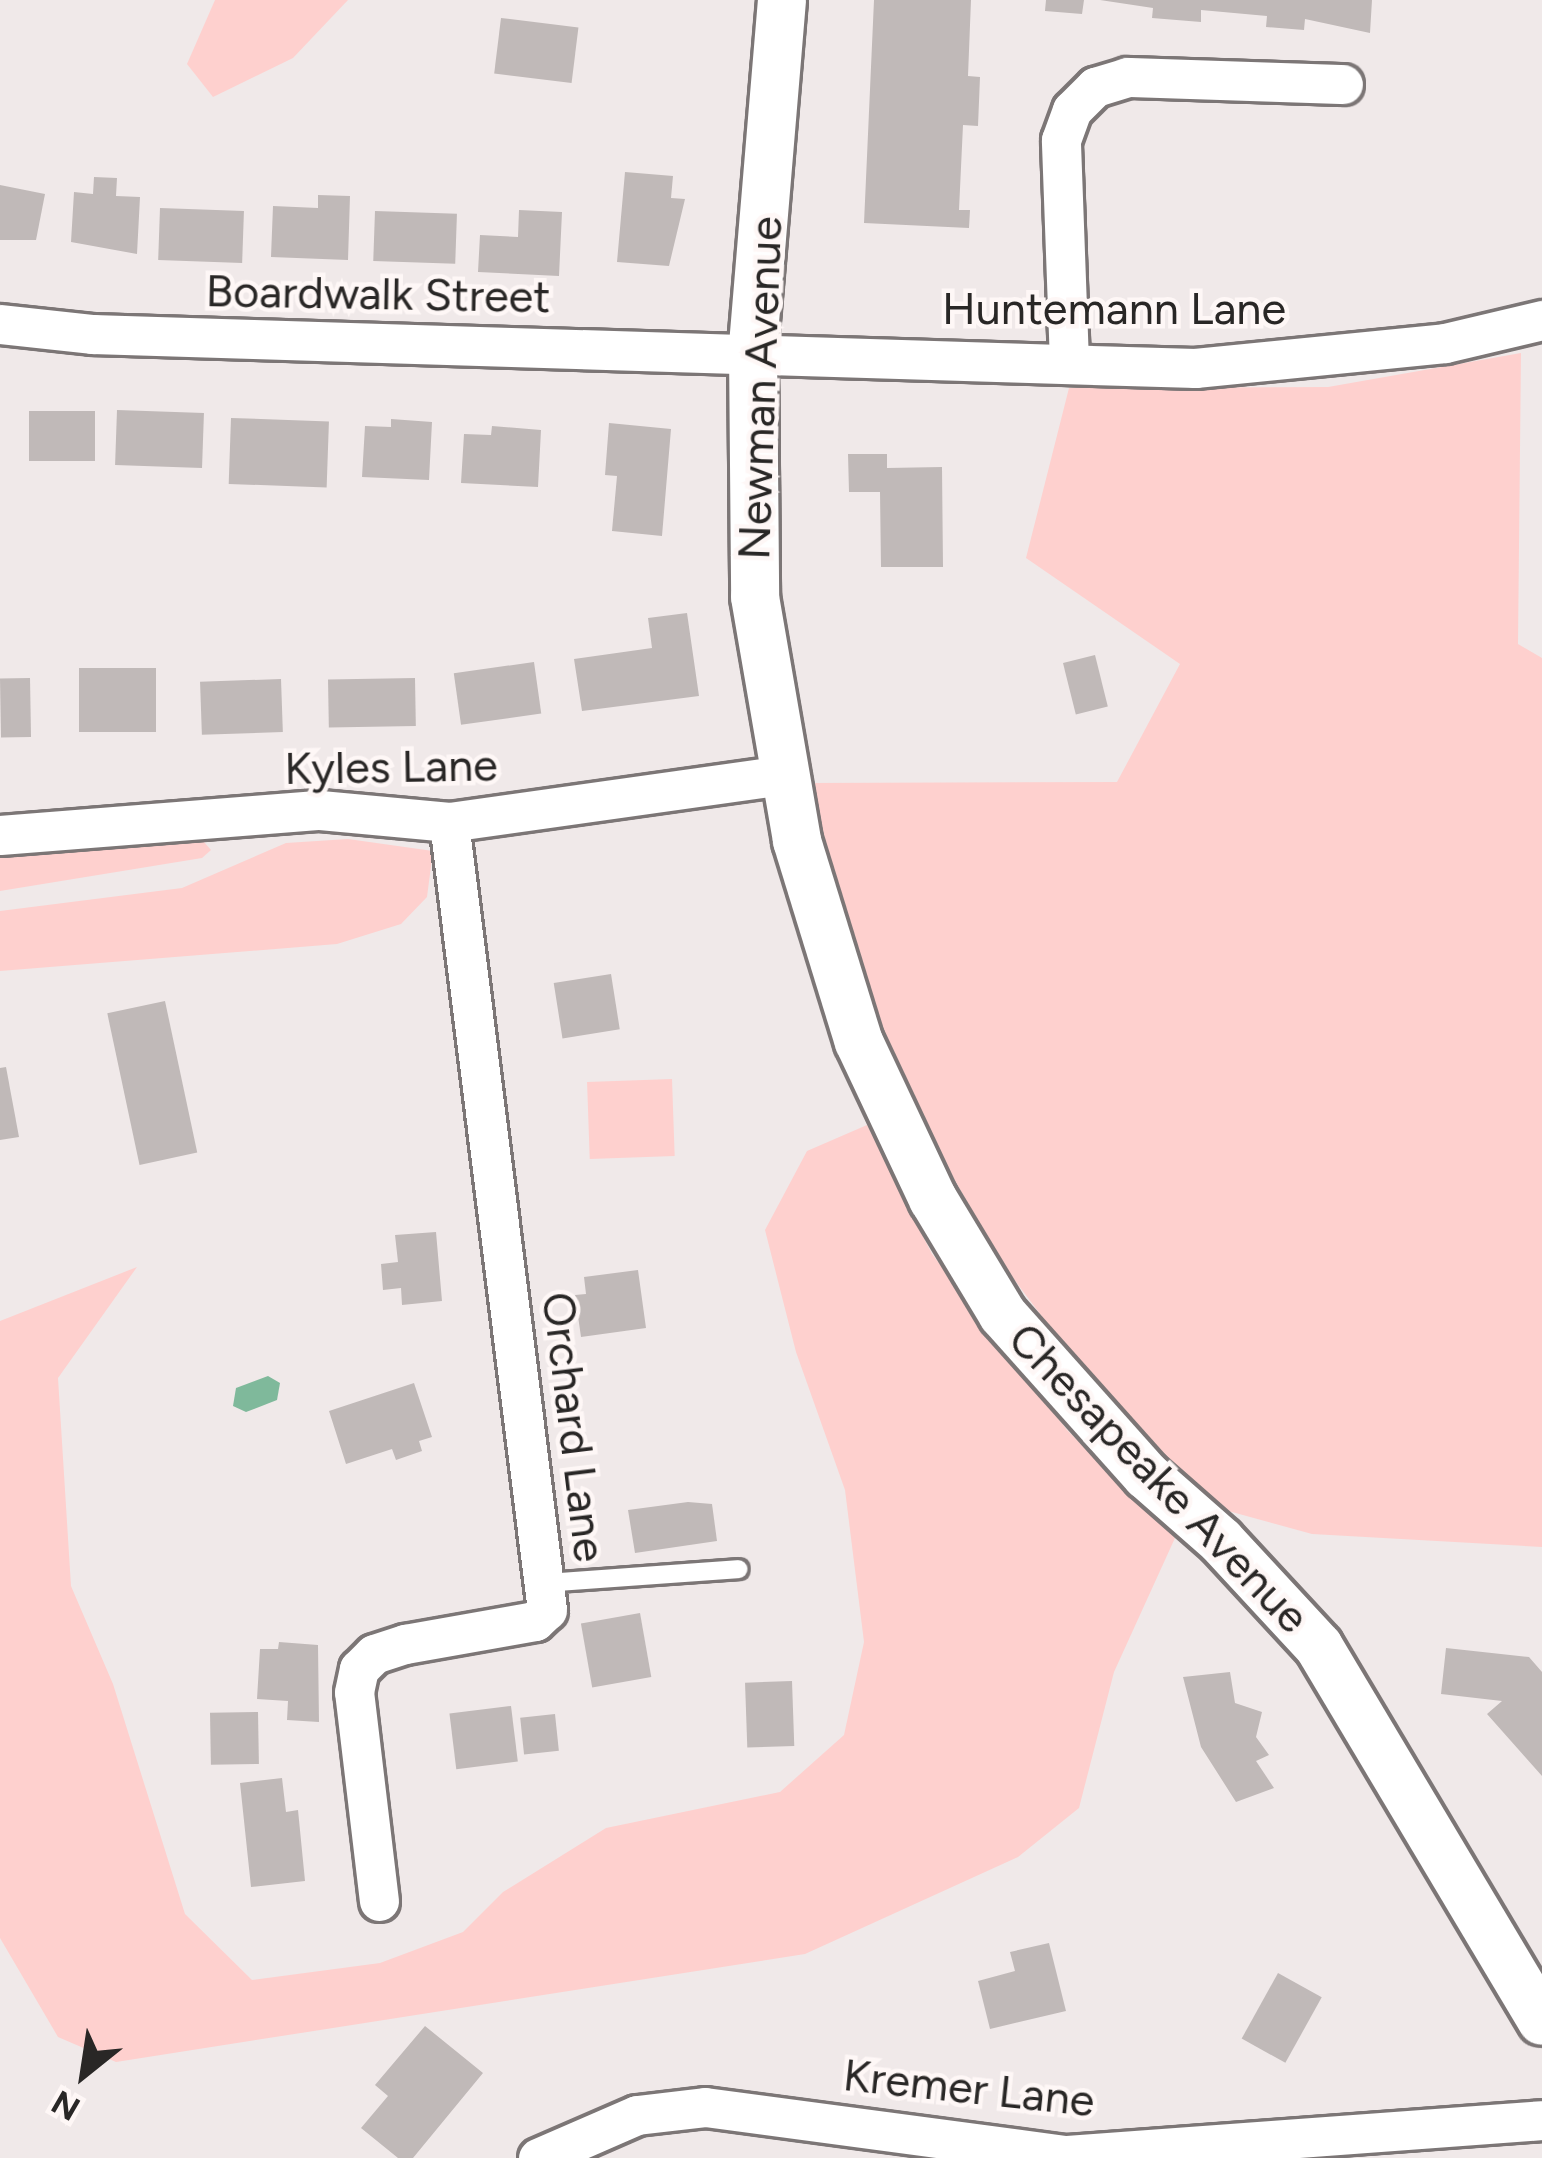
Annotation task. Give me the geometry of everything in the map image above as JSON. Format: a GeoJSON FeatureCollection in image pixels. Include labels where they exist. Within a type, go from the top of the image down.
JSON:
{"type":"FeatureCollection","features":[{"type":"Feature","properties":{"kind":"street","name":"Newman Avenue"},"geometry":{"type":"LineString","coordinates":[[782,0],[753,349],[754,597],[782,775]]}},
{"type":"Feature","properties":{"kind":"street"},"geometry":{"type":"LineString","coordinates":[[1069,362],[1061,140],[1072,110],[1095,87],[1126,77],[1343,84]]}},
{"type":"Feature","properties":{"kind":"street","name":"Huntemann Lane"},"geometry":{"type":"LineString","coordinates":[[753,349],[1195,368],[1445,343],[1542,320]]}},
{"type":"Feature","properties":{"kind":"street","name":"Boardwalk Street"},"geometry":{"type":"LineString","coordinates":[[0,324],[92,334],[753,349]]}},
{"type":"Feature","properties":{"kind":"street","name":"Kyles Lane"},"geometry":{"type":"LineString","coordinates":[[0,835],[320,810],[449,822],[782,775]]}},
{"type":"Feature","properties":{"kind":"street","name":"Chesapeake Avenue"},"geometry":{"type":"LineString","coordinates":[[782,775],[824,943],[859,1042],[974,1270],[1003,1315],[1146,1475],[1307,1631],[1542,2021]]}},
{"type":"Feature","properties":{"kind":"street","name":"Orchard Lane"},"geometry":{"type":"LineString","coordinates":[[379,1901],[354,1692],[358,1669],[374,1654],[405,1644],[542,1618],[545,1583],[449,822]]}},
{"type":"Feature","properties":{"kind":"street","name":"Kremer Lane"},"geometry":{"type":"LineString","coordinates":[[538,2158],[637,2115],[705,2107],[1067,2156],[1542,2120]]}},
{"type":"Feature","properties":{"kind":"lane"},"geometry":{"type":"LineString","coordinates":[[545,1583],[738,1570]]}},
{"type":"Feature","properties":{"kind":"shaded area"},"geometry":{"type":"Polygon","coordinates":[[[215,0],[348,0],[293,58],[213,97],[187,64],[215,0]]]}},
{"type":"Feature","properties":{"kind":"shaded area"},"geometry":{"type":"Polygon","coordinates":[[[1521,353],[1518,644],[1542,658],[1542,1547],[1312,1534],[1221,1509],[1101,1395],[1001,1262],[923,1124],[847,948],[806,783],[1117,782],[1180,664],[1026,558],[1069,388],[1328,387],[1521,353]]]}},
{"type":"Feature","properties":{"kind":"shaded area"},"geometry":{"type":"Polygon","coordinates":[[[348,839],[433,851],[427,897],[401,924],[337,944],[0,971],[0,911],[182,888],[286,843],[348,839]]]}},
{"type":"Feature","properties":{"kind":"shaded area"},"geometry":{"type":"Polygon","coordinates":[[[204,842],[211,850],[202,858],[0,891],[0,858],[204,842]]]}},
{"type":"Feature","properties":{"kind":"shaded area"},"geometry":{"type":"Polygon","coordinates":[[[672,1079],[675,1156],[590,1159],[587,1082],[672,1079]]]}},
{"type":"Feature","properties":{"kind":"shaded area"},"geometry":{"type":"Polygon","coordinates":[[[867,1125],[932,1254],[1067,1430],[1175,1538],[1114,1672],[1079,1808],[1018,1857],[805,1954],[116,2062],[58,2037],[0,1938],[0,1321],[137,1267],[58,1378],[71,1586],[113,1684],[185,1914],[252,1980],[380,1963],[463,1932],[503,1892],[606,1828],[780,1792],[844,1735],[864,1642],[845,1490],[796,1352],[765,1230],[807,1151],[867,1125]]]}},
{"type":"Feature","properties":{"kind":"shaded area"},"geometry":{"type":"Polygon","coordinates":[[[268,1376],[280,1383],[277,1400],[246,1412],[233,1406],[236,1388],[268,1376]]]}},
{"type":"Feature","properties":{"kind":"building"},"geometry":{"type":"Polygon","coordinates":[[[874,0],[971,0],[968,76],[980,77],[978,126],[963,125],[959,210],[970,210],[969,228],[864,223],[874,0]]]}},
{"type":"Feature","properties":{"kind":"building"},"geometry":{"type":"Polygon","coordinates":[[[1046,0],[1084,0],[1082,14],[1045,11],[1046,0]]]}},
{"type":"Feature","properties":{"kind":"building"},"geometry":{"type":"Polygon","coordinates":[[[1100,0],[1372,0],[1370,33],[1305,19],[1304,30],[1266,27],[1267,16],[1201,10],[1201,22],[1152,18],[1153,8],[1100,0]]]}},
{"type":"Feature","properties":{"kind":"building"},"geometry":{"type":"Polygon","coordinates":[[[501,18],[578,28],[572,83],[494,74],[501,18]]]}},
{"type":"Feature","properties":{"kind":"building"},"geometry":{"type":"Polygon","coordinates":[[[625,172],[673,176],[671,198],[685,199],[669,266],[617,262],[625,172]]]}},
{"type":"Feature","properties":{"kind":"building"},"geometry":{"type":"Polygon","coordinates":[[[94,177],[117,178],[116,196],[140,197],[137,254],[71,242],[74,192],[93,194],[94,177]]]}},
{"type":"Feature","properties":{"kind":"building"},"geometry":{"type":"Polygon","coordinates":[[[0,185],[45,194],[36,240],[0,240],[0,185]]]}},
{"type":"Feature","properties":{"kind":"building"},"geometry":{"type":"Polygon","coordinates":[[[318,195],[350,196],[348,260],[271,257],[273,206],[318,208],[318,195]]]}},
{"type":"Feature","properties":{"kind":"building"},"geometry":{"type":"Polygon","coordinates":[[[160,208],[244,211],[242,263],[158,260],[160,208]]]}},
{"type":"Feature","properties":{"kind":"building"},"geometry":{"type":"Polygon","coordinates":[[[519,210],[562,212],[559,276],[478,272],[480,235],[518,237],[519,210]]]}},
{"type":"Feature","properties":{"kind":"building"},"geometry":{"type":"Polygon","coordinates":[[[375,211],[457,214],[455,264],[373,261],[375,211]]]}},
{"type":"Feature","properties":{"kind":"building"},"geometry":{"type":"Polygon","coordinates":[[[117,410],[204,413],[202,468],[115,465],[117,410]]]}},
{"type":"Feature","properties":{"kind":"building"},"geometry":{"type":"Polygon","coordinates":[[[29,411],[95,411],[95,461],[29,461],[29,411]]]}},
{"type":"Feature","properties":{"kind":"building"},"geometry":{"type":"Polygon","coordinates":[[[231,418],[329,421],[327,487],[229,484],[231,418]]]}},
{"type":"Feature","properties":{"kind":"building"},"geometry":{"type":"Polygon","coordinates":[[[391,419],[432,422],[429,480],[362,477],[365,426],[391,427],[391,419]]]}},
{"type":"Feature","properties":{"kind":"building"},"geometry":{"type":"Polygon","coordinates":[[[609,423],[671,429],[662,536],[612,531],[617,476],[605,475],[609,423]]]}},
{"type":"Feature","properties":{"kind":"building"},"geometry":{"type":"Polygon","coordinates":[[[492,426],[541,430],[538,487],[461,483],[464,434],[491,435],[492,426]]]}},
{"type":"Feature","properties":{"kind":"building"},"geometry":{"type":"Polygon","coordinates":[[[848,454],[887,454],[887,468],[942,467],[943,567],[881,567],[880,492],[849,492],[848,454]]]}},
{"type":"Feature","properties":{"kind":"building"},"geometry":{"type":"Polygon","coordinates":[[[687,613],[699,696],[582,711],[574,659],[652,648],[648,618],[687,613]]]}},
{"type":"Feature","properties":{"kind":"building"},"geometry":{"type":"Polygon","coordinates":[[[1095,655],[1108,706],[1076,714],[1063,663],[1095,655]]]}},
{"type":"Feature","properties":{"kind":"building"},"geometry":{"type":"Polygon","coordinates":[[[534,662],[541,713],[461,725],[454,673],[534,662]]]}},
{"type":"Feature","properties":{"kind":"building"},"geometry":{"type":"Polygon","coordinates":[[[79,668],[156,668],[156,732],[79,732],[79,668]]]}},
{"type":"Feature","properties":{"kind":"building"},"geometry":{"type":"Polygon","coordinates":[[[30,678],[31,737],[1,738],[0,679],[30,678]]]}},
{"type":"Feature","properties":{"kind":"building"},"geometry":{"type":"Polygon","coordinates":[[[415,678],[416,726],[329,728],[328,680],[415,678]]]}},
{"type":"Feature","properties":{"kind":"building"},"geometry":{"type":"Polygon","coordinates":[[[281,679],[283,732],[202,735],[200,682],[281,679]]]}},
{"type":"Feature","properties":{"kind":"building"},"geometry":{"type":"Polygon","coordinates":[[[611,974],[620,1029],[562,1038],[554,983],[611,974]]]}},
{"type":"Feature","properties":{"kind":"building"},"geometry":{"type":"Polygon","coordinates":[[[165,1001],[197,1153],[140,1165],[107,1013],[165,1001]]]}},
{"type":"Feature","properties":{"kind":"building"},"geometry":{"type":"Polygon","coordinates":[[[6,1067],[19,1137],[0,1140],[0,1068],[6,1067]]]}},
{"type":"Feature","properties":{"kind":"building"},"geometry":{"type":"Polygon","coordinates":[[[436,1232],[442,1301],[402,1305],[401,1288],[383,1290],[381,1264],[398,1262],[395,1235],[436,1232]]]}},
{"type":"Feature","properties":{"kind":"building"},"geometry":{"type":"Polygon","coordinates":[[[638,1270],[646,1328],[581,1337],[575,1295],[586,1294],[584,1277],[638,1270]]]}},
{"type":"Feature","properties":{"kind":"building"},"geometry":{"type":"Polygon","coordinates":[[[414,1383],[432,1437],[419,1441],[422,1451],[396,1460],[392,1449],[346,1464],[329,1411],[414,1383]]]}},
{"type":"Feature","properties":{"kind":"building"},"geometry":{"type":"Polygon","coordinates":[[[688,1502],[712,1504],[717,1541],[635,1553],[628,1510],[688,1502]]]}},
{"type":"Feature","properties":{"kind":"building"},"geometry":{"type":"Polygon","coordinates":[[[640,1613],[651,1677],[592,1687],[581,1623],[640,1613]]]}},
{"type":"Feature","properties":{"kind":"building"},"geometry":{"type":"Polygon","coordinates":[[[279,1642],[318,1645],[319,1722],[287,1720],[288,1701],[257,1699],[260,1649],[278,1649],[279,1642]]]}},
{"type":"Feature","properties":{"kind":"building"},"geometry":{"type":"Polygon","coordinates":[[[1446,1648],[1529,1657],[1542,1672],[1542,1776],[1487,1714],[1502,1701],[1441,1694],[1446,1648]]]}},
{"type":"Feature","properties":{"kind":"building"},"geometry":{"type":"Polygon","coordinates":[[[1230,1672],[1235,1703],[1262,1712],[1256,1737],[1269,1755],[1256,1761],[1274,1788],[1236,1802],[1201,1747],[1183,1677],[1230,1672]]]}},
{"type":"Feature","properties":{"kind":"building"},"geometry":{"type":"Polygon","coordinates":[[[792,1681],[794,1746],[747,1748],[745,1683],[792,1681]]]}},
{"type":"Feature","properties":{"kind":"building"},"geometry":{"type":"Polygon","coordinates":[[[511,1706],[518,1762],[456,1769],[449,1714],[511,1706]]]}},
{"type":"Feature","properties":{"kind":"building"},"geometry":{"type":"Polygon","coordinates":[[[258,1712],[259,1764],[211,1765],[210,1713],[258,1712]]]}},
{"type":"Feature","properties":{"kind":"building"},"geometry":{"type":"Polygon","coordinates":[[[555,1714],[559,1751],[524,1754],[520,1718],[555,1714]]]}},
{"type":"Feature","properties":{"kind":"building"},"geometry":{"type":"Polygon","coordinates":[[[282,1778],[286,1812],[298,1810],[305,1881],[251,1887],[240,1783],[282,1778]]]}},
{"type":"Feature","properties":{"kind":"building"},"geometry":{"type":"Polygon","coordinates":[[[1049,1943],[1066,2011],[990,2029],[978,1981],[1015,1971],[1010,1952],[1049,1943]]]}},
{"type":"Feature","properties":{"kind":"building"},"geometry":{"type":"Polygon","coordinates":[[[1278,1973],[1322,1997],[1285,2063],[1242,2039],[1278,1973]]]}},
{"type":"Feature","properties":{"kind":"building"},"geometry":{"type":"Polygon","coordinates":[[[425,2026],[483,2073],[413,2158],[398,2158],[361,2128],[388,2096],[375,2085],[425,2026]]]}}]}
